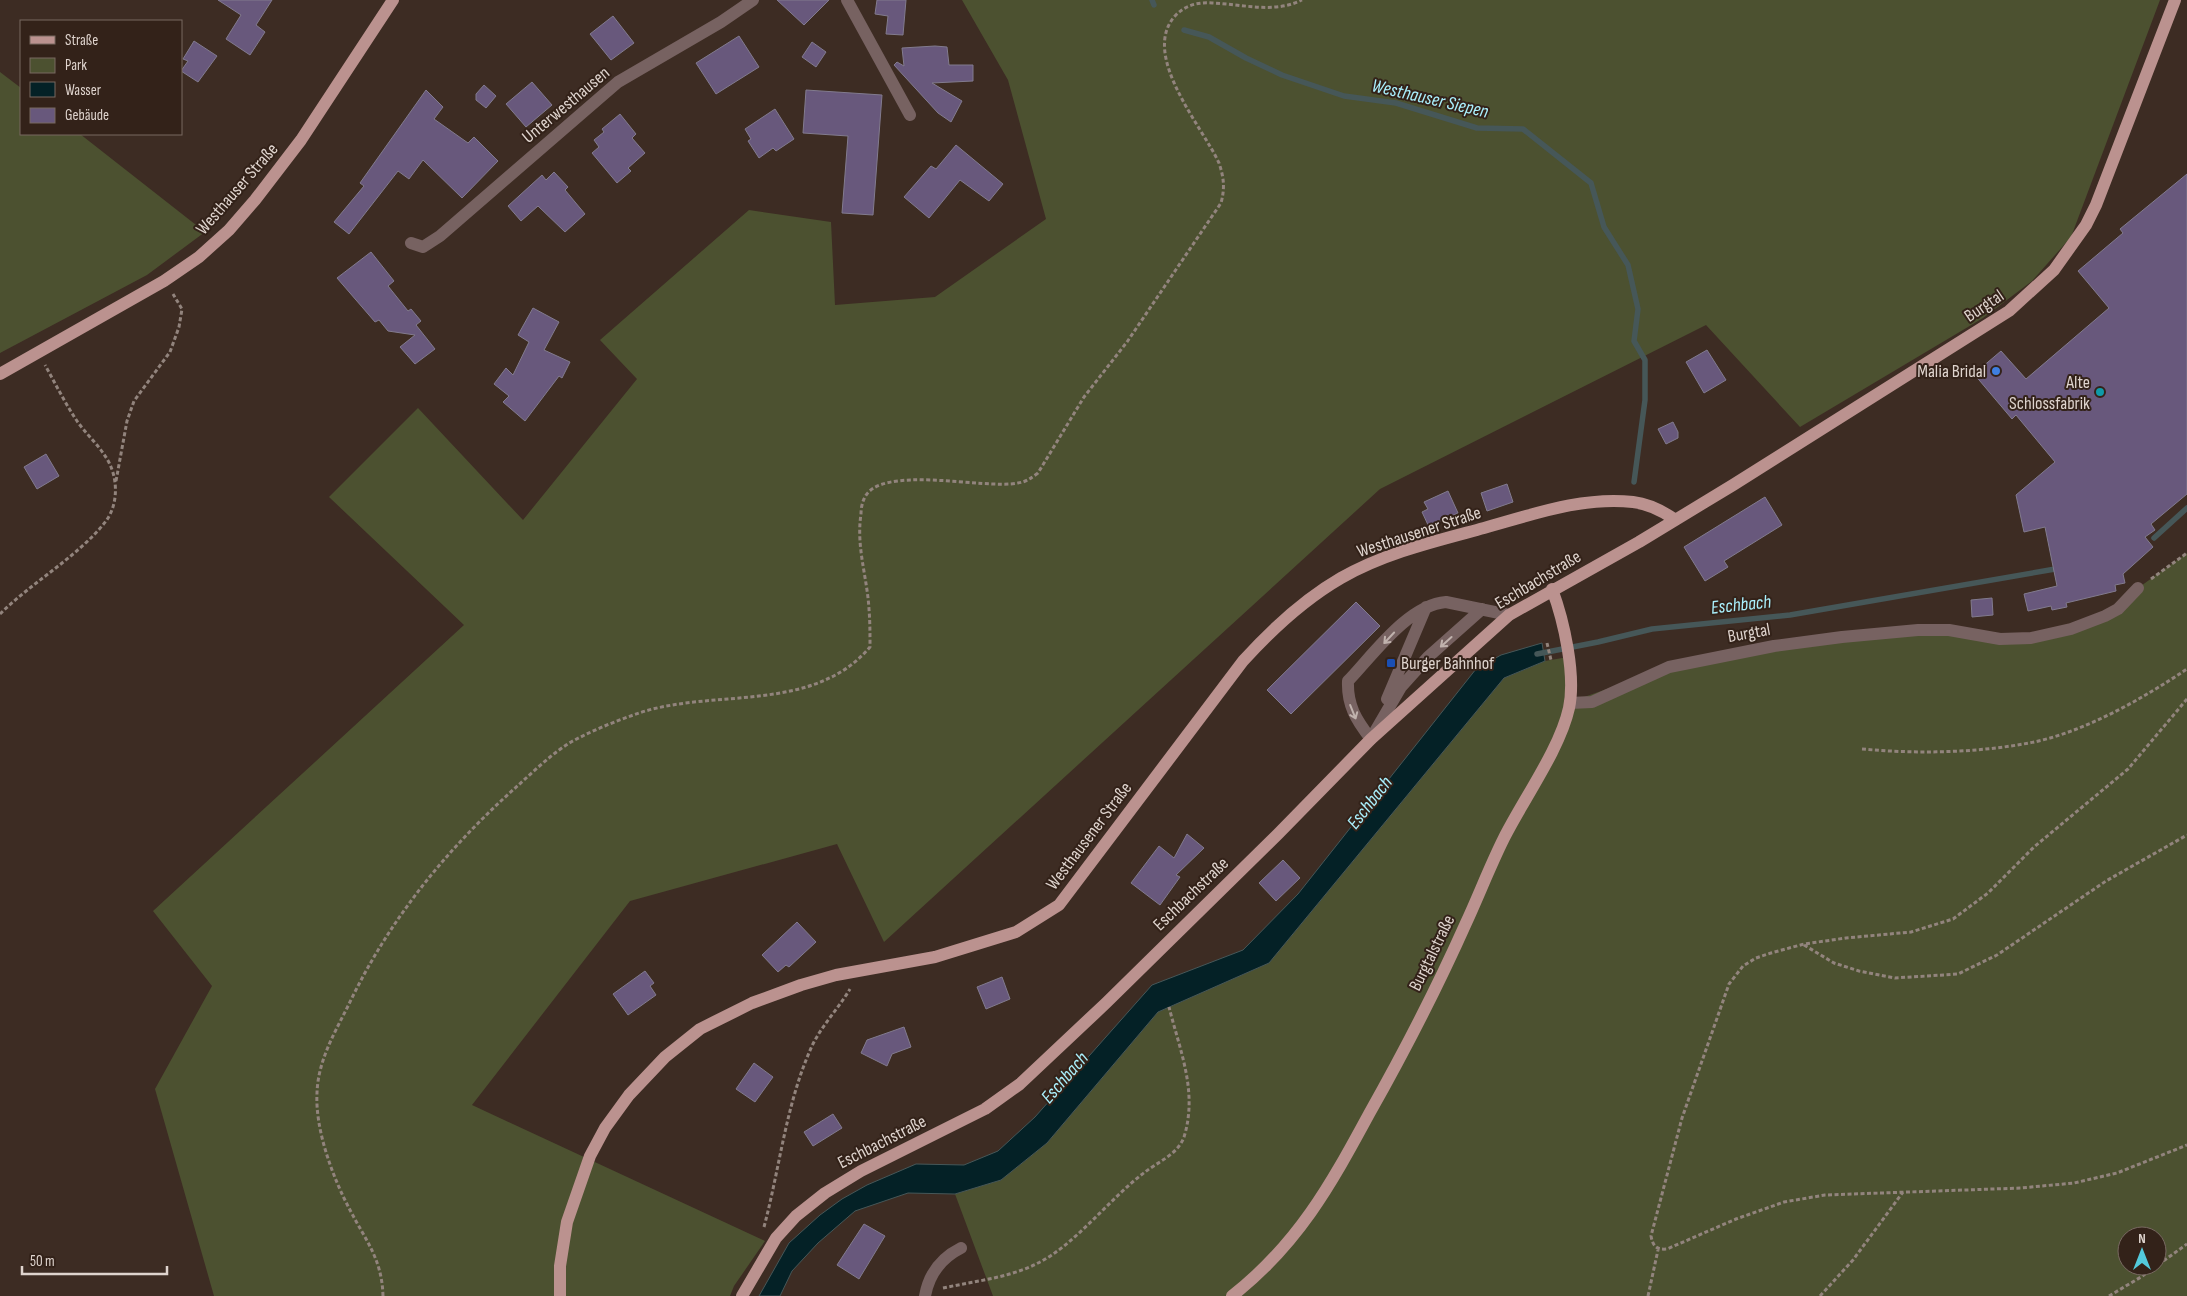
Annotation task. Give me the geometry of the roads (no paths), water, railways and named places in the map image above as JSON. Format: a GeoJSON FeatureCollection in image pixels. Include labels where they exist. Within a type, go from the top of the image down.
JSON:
{"type":"FeatureCollection","features":[{"type":"Feature","properties":{"kind":"main road","name":"Westhauser Straße"},"geometry":{"type":"LineString","coordinates":[[0,374],[164,281],[206,251],[229,230],[255,200],[300,140],[393,0]]}},
{"type":"Feature","properties":{"kind":"main road","name":"Burgtal"},"geometry":{"type":"LineString","coordinates":[[1674,519],[1796,446],[2009,311],[2054,270],[2076,242],[2096,205],[2175,0]]}},
{"type":"Feature","properties":{"kind":"main road","name":"Westhausener Straße"},"geometry":{"type":"LineString","coordinates":[[560,1296],[560,1266],[567,1222],[588,1160],[605,1128],[630,1095],[665,1057],[700,1029],[752,1003],[836,975],[935,957],[1016,932],[1059,905],[1243,661],[1291,613],[1338,580],[1412,548],[1564,507],[1631,502],[1650,505],[1674,519]]}},
{"type":"Feature","properties":{"kind":"main road","name":"Eschbachstraße"},"geometry":{"type":"LineString","coordinates":[[742,1296],[756,1269],[776,1238],[796,1216],[842,1182],[985,1109],[1020,1084],[1106,1003],[1278,834],[1371,738],[1509,614],[1638,542],[1674,519]]}},
{"type":"Feature","properties":{"kind":"main road","name":"Burgtalstraße"},"geometry":{"type":"LineString","coordinates":[[1232,1296],[1291,1240],[1317,1206],[1336,1175],[1388,1080],[1466,925],[1504,839],[1558,737],[1570,703],[1568,657],[1565,638],[1552,589]]}},
{"type":"Feature","properties":{"kind":"street","name":"Unterwesthausen"},"geometry":{"type":"LineString","coordinates":[[411,243],[423,247],[440,236],[618,82],[720,22],[753,0]]}},
{"type":"Feature","properties":{"kind":"street"},"geometry":{"type":"LineString","coordinates":[[847,0],[910,115]]}},
{"type":"Feature","properties":{"kind":"street","name":"Burgtal"},"geometry":{"type":"LineString","coordinates":[[1570,703],[1592,702],[1669,667],[1774,646],[1842,636],[1918,630],[1949,630],[2009,640],[2031,638],[2070,629],[2105,616],[2118,609],[2138,588]]}},
{"type":"Feature","properties":{"kind":"street"},"geometry":{"type":"LineString","coordinates":[[1371,738],[1355,718],[1349,702],[1348,681],[1403,623],[1436,602],[1446,602],[1509,614]]}},
{"type":"Feature","properties":{"kind":"street"},"geometry":{"type":"LineString","coordinates":[[1371,738],[1426,607]]}},
{"type":"Feature","properties":{"kind":"street"},"geometry":{"type":"LineString","coordinates":[[1371,738],[1401,687],[1428,657],[1482,609]]}},
{"type":"Feature","properties":{"kind":"street"},"geometry":{"type":"LineString","coordinates":[[925,1294],[935,1270],[941,1262],[949,1254],[961,1248]]}},
{"type":"Feature","properties":{"kind":"water"},"geometry":{"type":"Polygon","coordinates":[[[1542,643],[1545,661],[1504,678],[1269,963],[1158,1012],[1047,1143],[1001,1180],[955,1194],[908,1193],[855,1211],[818,1243],[792,1271],[780,1296],[759,1296],[789,1243],[820,1215],[842,1199],[867,1185],[916,1164],[964,1165],[998,1151],[1035,1117],[1152,985],[1243,950],[1298,894],[1476,669],[1501,655],[1542,643]]]}},
{"type":"Feature","properties":{"kind":"waterway","name":"Westhauser Siepen"},"geometry":{"type":"LineString","coordinates":[[1152,0],[1154,5]]}},
{"type":"Feature","properties":{"kind":"waterway","name":"Westhauser Siepen"},"geometry":{"type":"LineString","coordinates":[[1184,30],[1209,37],[1246,58],[1282,75],[1344,96],[1396,103],[1477,128],[1523,129],[1591,183],[1604,227],[1628,265],[1638,309],[1634,341],[1645,360],[1645,400],[1634,482]]}},
{"type":"Feature","properties":{"kind":"waterway","name":"Eschbach"},"geometry":{"type":"LineString","coordinates":[[2154,538],[2187,508]]}},
{"type":"Feature","properties":{"kind":"waterway","name":"Eschbach"},"geometry":{"type":"LineString","coordinates":[[1537,654],[1652,629],[1790,615],[2061,568]]}},
{"type":"Feature","properties":{"kind":"place","name":"Malia Bridal"},"geometry":{"type":"Point","coordinates":[1996,371]}},
{"type":"Feature","properties":{"kind":"place","name":"Alte Schlossfabrik"},"geometry":{"type":"Point","coordinates":[2100,392]}},
{"type":"Feature","properties":{"kind":"place","name":"Burger Bahnhof"},"geometry":{"type":"Point","coordinates":[1391,663]}}]}
